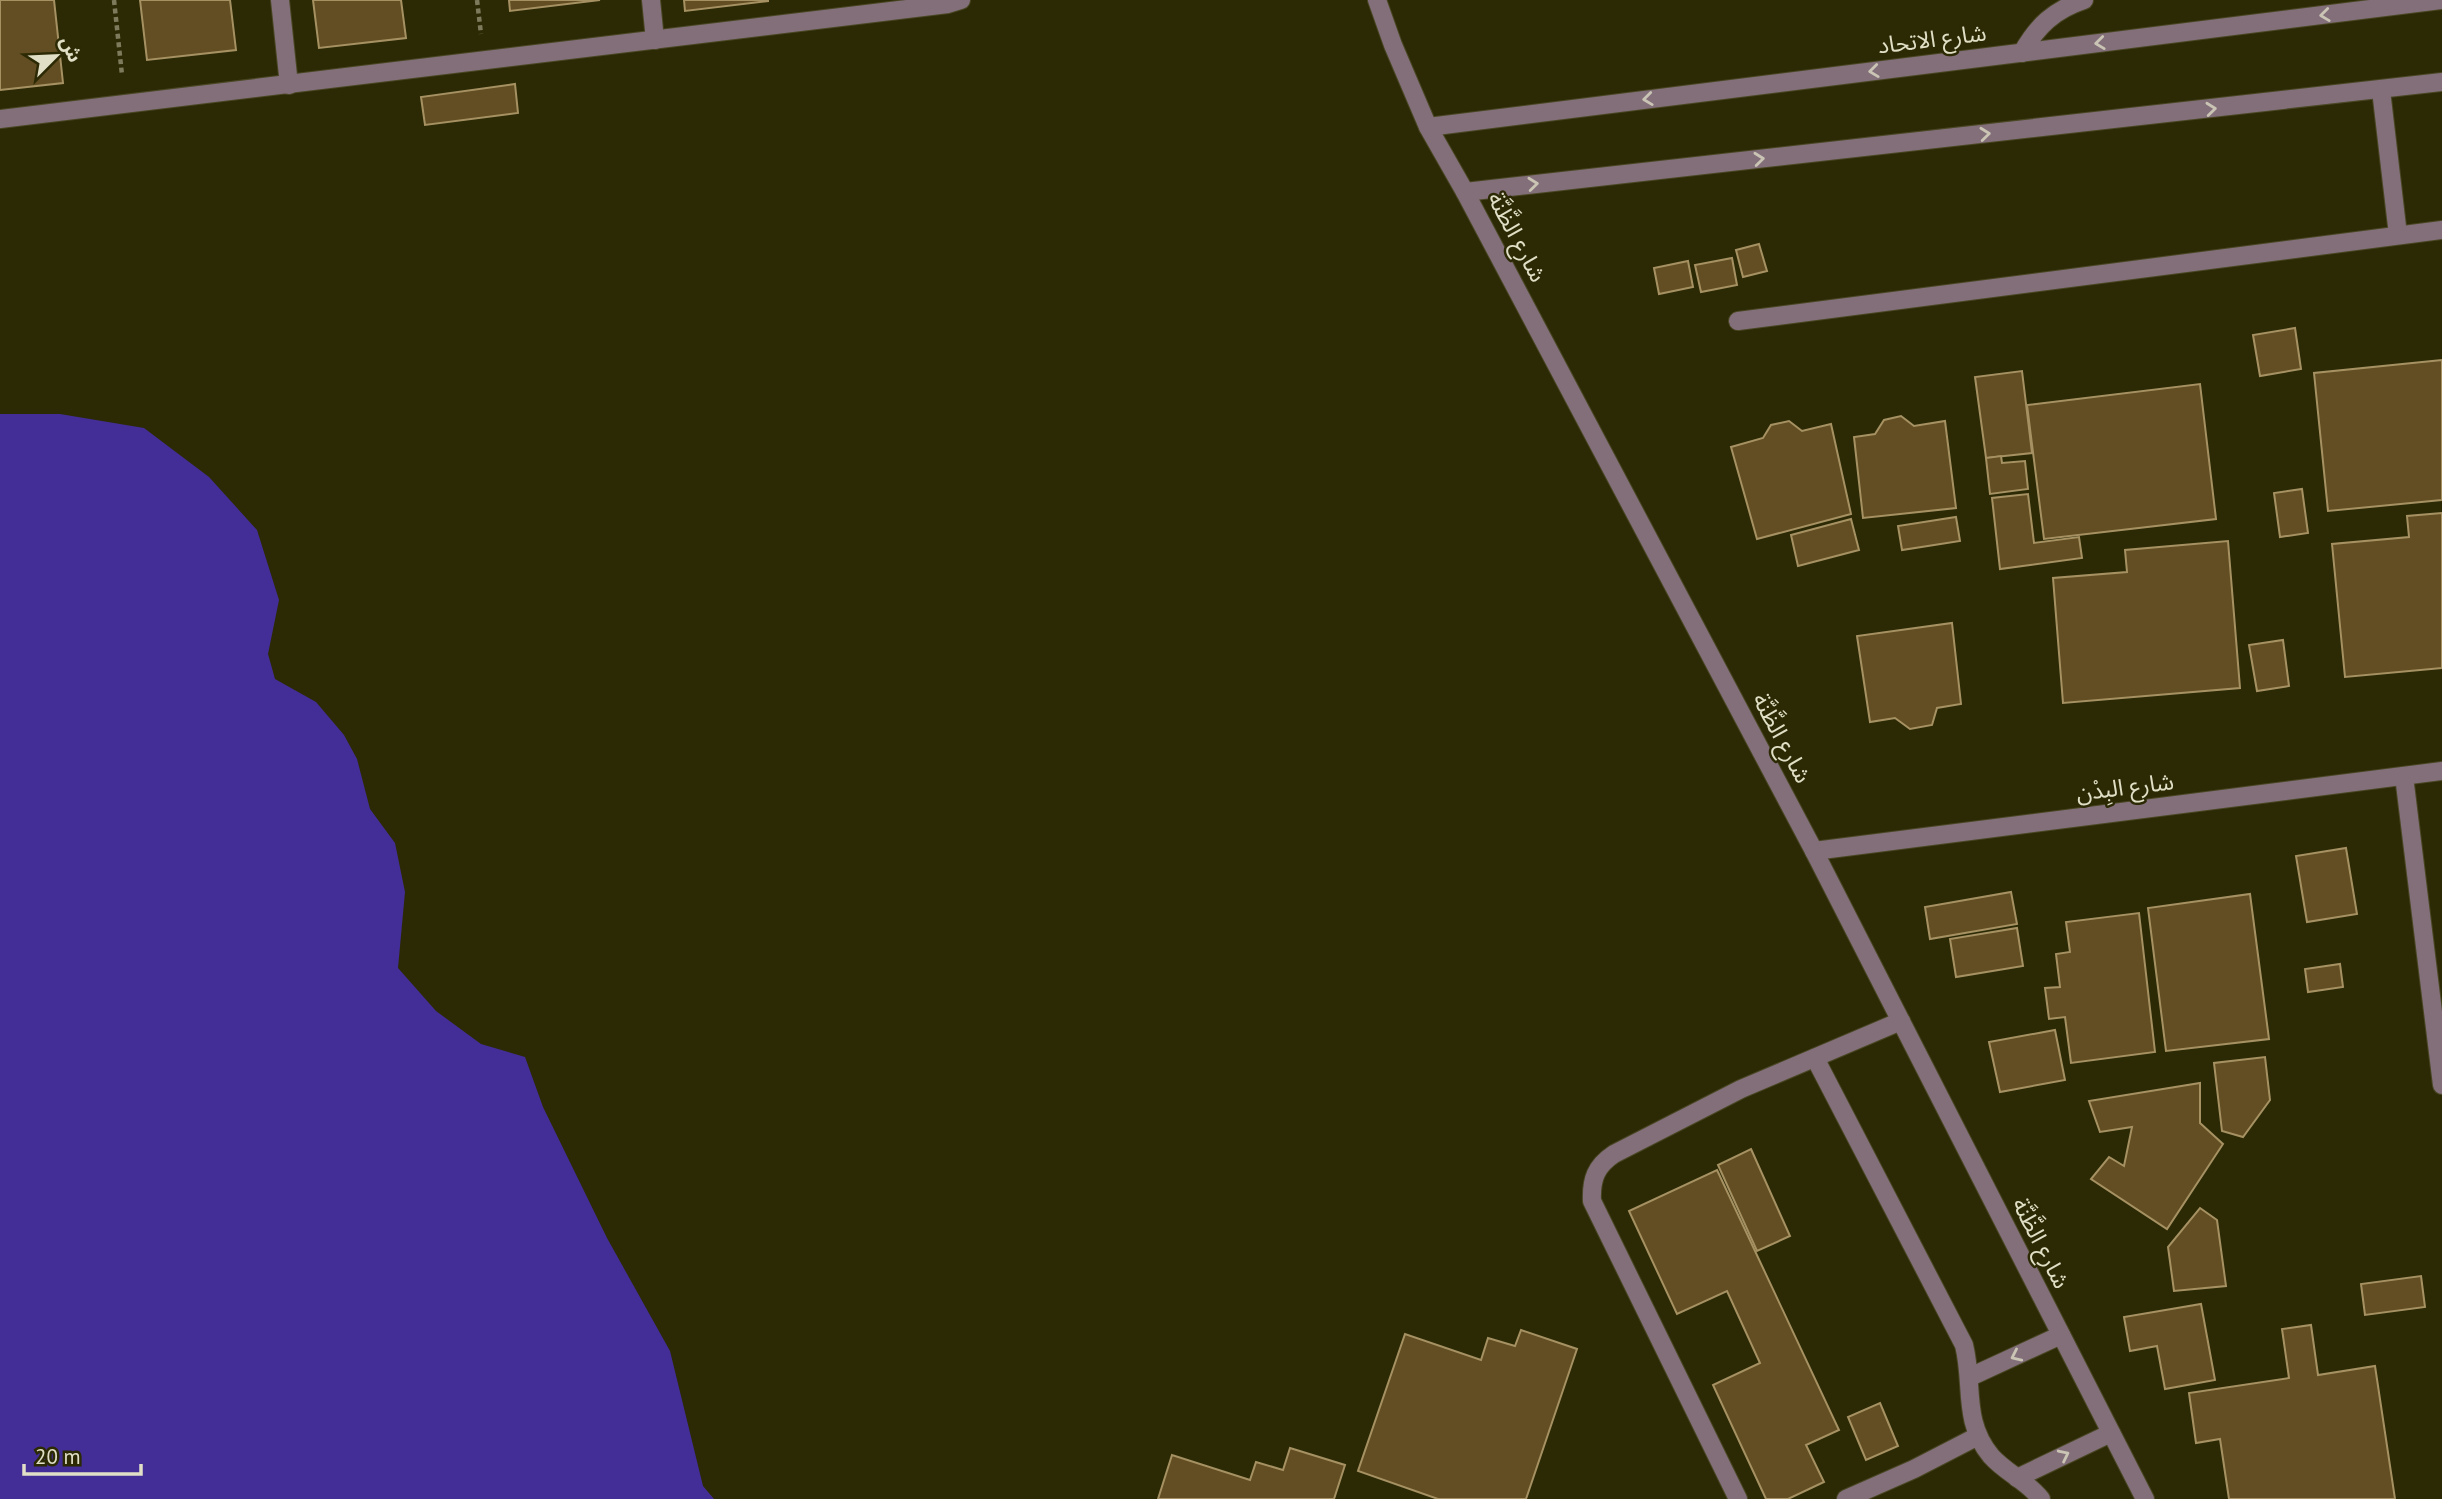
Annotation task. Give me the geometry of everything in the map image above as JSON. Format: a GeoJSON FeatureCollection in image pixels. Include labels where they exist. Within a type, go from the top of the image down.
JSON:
{"type":"FeatureCollection","features":[{"type":"Feature","properties":{"kind":"street"},"geometry":{"type":"LineString","coordinates":[[281,0],[289,85]]}},
{"type":"Feature","properties":{"kind":"street"},"geometry":{"type":"LineString","coordinates":[[651,0],[655,40]]}},
{"type":"Feature","properties":{"kind":"street"},"geometry":{"type":"LineString","coordinates":[[0,119],[948,4],[961,0]]}},
{"type":"Feature","properties":{"kind":"street","name":"شارع الظَّنَّة"},"geometry":{"type":"LineString","coordinates":[[1377,0],[1393,45],[1429,127],[1814,852],[2145,1499]]}},
{"type":"Feature","properties":{"kind":"street"},"geometry":{"type":"LineString","coordinates":[[2022,53],[2041,23],[2055,13],[2084,0]]}},
{"type":"Feature","properties":{"kind":"street","name":"شارع الاتحاد"},"geometry":{"type":"LineString","coordinates":[[1429,127],[2442,0]]}},
{"type":"Feature","properties":{"kind":"street"},"geometry":{"type":"LineString","coordinates":[[1465,192],[2442,82]]}},
{"type":"Feature","properties":{"kind":"street"},"geometry":{"type":"LineString","coordinates":[[2381,90],[2398,235]]}},
{"type":"Feature","properties":{"kind":"street"},"geometry":{"type":"LineString","coordinates":[[1738,321],[2442,230]]}},
{"type":"Feature","properties":{"kind":"street","name":"شارع البِدْن"},"geometry":{"type":"LineString","coordinates":[[1814,852],[2442,771]]}},
{"type":"Feature","properties":{"kind":"street"},"geometry":{"type":"LineString","coordinates":[[2404,776],[2442,1085]]}},
{"type":"Feature","properties":{"kind":"street"},"geometry":{"type":"LineString","coordinates":[[1738,1499],[1592,1200],[1591,1186],[1595,1173],[1603,1162],[1614,1154],[1741,1088],[1901,1021]]}},
{"type":"Feature","properties":{"kind":"street"},"geometry":{"type":"LineString","coordinates":[[1815,1058],[1964,1345],[1970,1377],[1971,1417],[1978,1436],[2001,1466],[2027,1484],[2041,1499]]}},
{"type":"Feature","properties":{"kind":"street"},"geometry":{"type":"LineString","coordinates":[[1970,1377],[2061,1335]]}},
{"type":"Feature","properties":{"kind":"street"},"geometry":{"type":"LineString","coordinates":[[2017,1478],[2111,1433]]}},
{"type":"Feature","properties":{"kind":"street"},"geometry":{"type":"LineString","coordinates":[[1846,1499],[1914,1469],[1978,1436]]}},
{"type":"Feature","properties":{"kind":"path"},"geometry":{"type":"LineString","coordinates":[[114,0],[124,104]]}},
{"type":"Feature","properties":{"kind":"shaded area"},"geometry":{"type":"Polygon","coordinates":[[[0,414],[60,414],[144,428],[209,477],[257,530],[279,600],[268,654],[275,679],[316,702],[344,735],[357,759],[370,809],[395,843],[405,892],[398,968],[436,1011],[481,1044],[525,1057],[543,1107],[607,1238],[670,1351],[703,1486],[714,1499],[0,1499],[0,414]]]}},
{"type":"Feature","properties":{"kind":"building"},"geometry":{"type":"Polygon","coordinates":[[[0,0],[54,0],[63,83],[0,90],[0,0]]]}},
{"type":"Feature","properties":{"kind":"building"},"geometry":{"type":"Polygon","coordinates":[[[140,0],[230,0],[236,50],[147,60],[140,0]]]}},
{"type":"Feature","properties":{"kind":"building"},"geometry":{"type":"Polygon","coordinates":[[[313,0],[401,0],[406,38],[319,48],[313,0]]]}},
{"type":"Feature","properties":{"kind":"building"},"geometry":{"type":"Polygon","coordinates":[[[509,0],[600,0],[510,11],[509,0]]]}},
{"type":"Feature","properties":{"kind":"building"},"geometry":{"type":"Polygon","coordinates":[[[684,0],[768,0],[768,1],[685,11],[684,0]]]}},
{"type":"Feature","properties":{"kind":"building"},"geometry":{"type":"Polygon","coordinates":[[[515,84],[518,113],[425,125],[421,97],[515,84]]]}},
{"type":"Feature","properties":{"kind":"building"},"geometry":{"type":"Polygon","coordinates":[[[1759,244],[1767,271],[1743,277],[1736,250],[1759,244]]]}},
{"type":"Feature","properties":{"kind":"building"},"geometry":{"type":"Polygon","coordinates":[[[1732,258],[1737,285],[1701,292],[1695,265],[1732,258]]]}},
{"type":"Feature","properties":{"kind":"building"},"geometry":{"type":"Polygon","coordinates":[[[1688,261],[1693,287],[1659,294],[1654,268],[1688,261]]]}},
{"type":"Feature","properties":{"kind":"building"},"geometry":{"type":"Polygon","coordinates":[[[2295,328],[2301,369],[2260,376],[2253,335],[2295,328]]]}},
{"type":"Feature","properties":{"kind":"building"},"geometry":{"type":"Polygon","coordinates":[[[2442,360],[2442,500],[2328,511],[2314,373],[2442,360]]]}},
{"type":"Feature","properties":{"kind":"building"},"geometry":{"type":"Polygon","coordinates":[[[2022,371],[2032,453],[1986,458],[1975,377],[2022,371]]]}},
{"type":"Feature","properties":{"kind":"building"},"geometry":{"type":"Polygon","coordinates":[[[2200,384],[2216,519],[2044,539],[2027,405],[2200,384]]]}},
{"type":"Feature","properties":{"kind":"building"},"geometry":{"type":"Polygon","coordinates":[[[1901,416],[1914,426],[1945,421],[1956,508],[1863,518],[1854,437],[1875,434],[1884,420],[1901,416]]]}},
{"type":"Feature","properties":{"kind":"building"},"geometry":{"type":"Polygon","coordinates":[[[1789,421],[1802,431],[1831,424],[1851,514],[1757,539],[1731,447],[1763,438],[1771,425],[1789,421]]]}},
{"type":"Feature","properties":{"kind":"building"},"geometry":{"type":"Polygon","coordinates":[[[2001,456],[2002,463],[2025,461],[2028,489],[1990,494],[1986,458],[2001,456]]]}},
{"type":"Feature","properties":{"kind":"building"},"geometry":{"type":"Polygon","coordinates":[[[2302,489],[2308,533],[2280,537],[2274,493],[2302,489]]]}},
{"type":"Feature","properties":{"kind":"building"},"geometry":{"type":"Polygon","coordinates":[[[2028,494],[2034,543],[2079,537],[2082,558],[2000,569],[1992,498],[2028,494]]]}},
{"type":"Feature","properties":{"kind":"building"},"geometry":{"type":"Polygon","coordinates":[[[2442,513],[2442,668],[2345,677],[2332,544],[2409,537],[2407,516],[2442,513]]]}},
{"type":"Feature","properties":{"kind":"building"},"geometry":{"type":"Polygon","coordinates":[[[1956,517],[1960,541],[1902,550],[1898,526],[1956,517]]]}},
{"type":"Feature","properties":{"kind":"building"},"geometry":{"type":"Polygon","coordinates":[[[1851,519],[1859,550],[1798,566],[1791,535],[1851,519]]]}},
{"type":"Feature","properties":{"kind":"building"},"geometry":{"type":"Polygon","coordinates":[[[2228,541],[2240,688],[2063,703],[2053,578],[2127,572],[2125,550],[2228,541]]]}},
{"type":"Feature","properties":{"kind":"building"},"geometry":{"type":"Polygon","coordinates":[[[1952,623],[1961,704],[1937,708],[1932,725],[1910,729],[1895,718],[1870,722],[1857,636],[1952,623]]]}},
{"type":"Feature","properties":{"kind":"building"},"geometry":{"type":"Polygon","coordinates":[[[2283,640],[2289,686],[2257,691],[2249,645],[2283,640]]]}},
{"type":"Feature","properties":{"kind":"building"},"geometry":{"type":"Polygon","coordinates":[[[2346,848],[2357,914],[2307,922],[2296,856],[2346,848]]]}},
{"type":"Feature","properties":{"kind":"building"},"geometry":{"type":"Polygon","coordinates":[[[2011,892],[2017,924],[1930,939],[1925,907],[2011,892]]]}},
{"type":"Feature","properties":{"kind":"building"},"geometry":{"type":"Polygon","coordinates":[[[2250,894],[2269,1039],[2166,1051],[2148,908],[2250,894]]]}},
{"type":"Feature","properties":{"kind":"building"},"geometry":{"type":"Polygon","coordinates":[[[2139,913],[2155,1052],[2071,1063],[2065,1017],[2049,1019],[2045,988],[2060,987],[2056,954],[2070,952],[2066,922],[2139,913]]]}},
{"type":"Feature","properties":{"kind":"building"},"geometry":{"type":"Polygon","coordinates":[[[2017,928],[2023,966],[1956,977],[1950,939],[2017,928]]]}},
{"type":"Feature","properties":{"kind":"building"},"geometry":{"type":"Polygon","coordinates":[[[2340,964],[2343,987],[2308,992],[2305,969],[2340,964]]]}},
{"type":"Feature","properties":{"kind":"building"},"geometry":{"type":"Polygon","coordinates":[[[2055,1030],[2065,1080],[2000,1092],[1989,1042],[2055,1030]]]}},
{"type":"Feature","properties":{"kind":"building"},"geometry":{"type":"Polygon","coordinates":[[[2265,1057],[2270,1100],[2243,1137],[2222,1131],[2214,1063],[2265,1057]]]}},
{"type":"Feature","properties":{"kind":"building"},"geometry":{"type":"Polygon","coordinates":[[[2200,1083],[2200,1123],[2223,1144],[2167,1229],[2091,1179],[2109,1157],[2124,1166],[2132,1127],[2100,1132],[2089,1101],[2200,1083]]]}},
{"type":"Feature","properties":{"kind":"building"},"geometry":{"type":"Polygon","coordinates":[[[1751,1149],[1790,1236],[1757,1251],[1718,1165],[1751,1149]]]}},
{"type":"Feature","properties":{"kind":"building"},"geometry":{"type":"Polygon","coordinates":[[[1717,1170],[1839,1430],[1806,1445],[1824,1482],[1788,1499],[1766,1499],[1713,1385],[1760,1363],[1727,1291],[1677,1314],[1629,1211],[1717,1170]]]}},
{"type":"Feature","properties":{"kind":"building"},"geometry":{"type":"Polygon","coordinates":[[[2200,1208],[2217,1220],[2226,1286],[2174,1291],[2168,1247],[2200,1208]]]}},
{"type":"Feature","properties":{"kind":"building"},"geometry":{"type":"Polygon","coordinates":[[[2421,1276],[2425,1307],[2365,1315],[2361,1284],[2421,1276]]]}},
{"type":"Feature","properties":{"kind":"building"},"geometry":{"type":"Polygon","coordinates":[[[2201,1304],[2215,1380],[2165,1389],[2157,1346],[2130,1351],[2124,1317],[2201,1304]]]}},
{"type":"Feature","properties":{"kind":"building"},"geometry":{"type":"Polygon","coordinates":[[[2311,1325],[2318,1375],[2375,1366],[2395,1499],[2229,1499],[2220,1439],[2196,1443],[2189,1393],[2289,1378],[2282,1329],[2311,1325]]]}},
{"type":"Feature","properties":{"kind":"building"},"geometry":{"type":"Polygon","coordinates":[[[1521,1330],[1577,1349],[1526,1499],[1438,1499],[1358,1471],[1405,1334],[1481,1360],[1488,1338],[1515,1346],[1521,1330]]]}},
{"type":"Feature","properties":{"kind":"building"},"geometry":{"type":"Polygon","coordinates":[[[1880,1403],[1898,1446],[1866,1460],[1848,1417],[1880,1403]]]}},
{"type":"Feature","properties":{"kind":"building"},"geometry":{"type":"Polygon","coordinates":[[[1290,1448],[1345,1465],[1334,1499],[1158,1499],[1172,1455],[1250,1480],[1256,1462],[1283,1470],[1290,1448]]]}}]}
